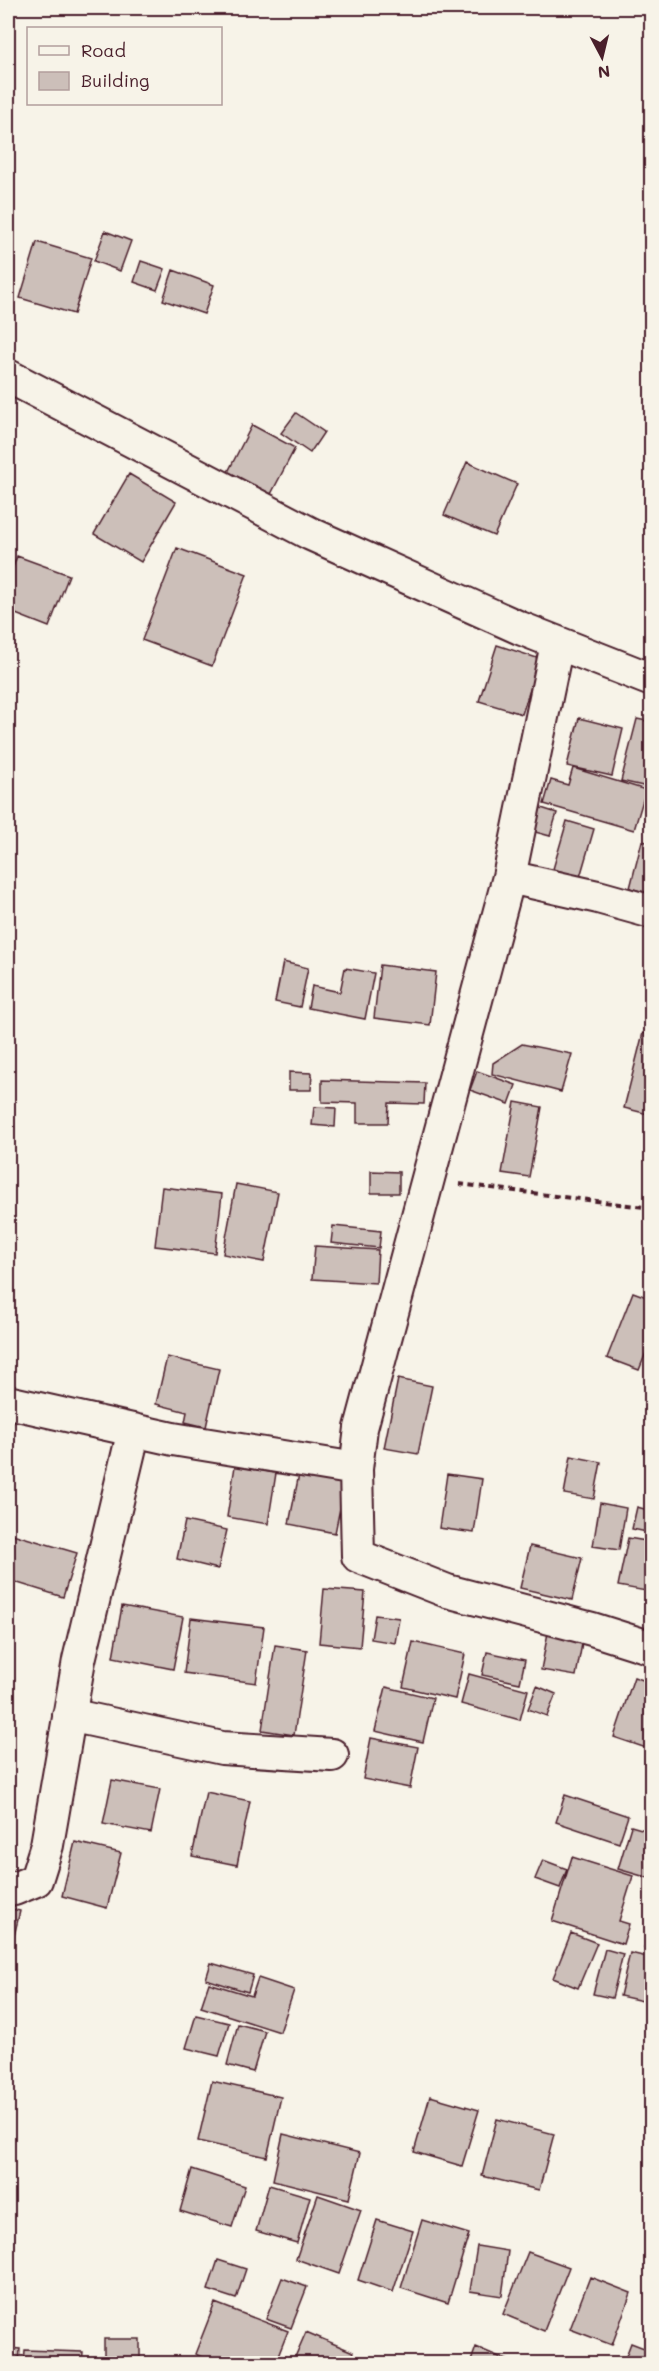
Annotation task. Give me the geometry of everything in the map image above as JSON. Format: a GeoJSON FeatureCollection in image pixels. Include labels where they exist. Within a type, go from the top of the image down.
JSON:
{"type":"FeatureCollection","features":[{"type":"Feature","properties":{"kind":"street"},"geometry":{"type":"LineString","coordinates":[[8,376],[311,534],[557,644],[651,680]]}},
{"type":"Feature","properties":{"kind":"street"},"geometry":{"type":"LineString","coordinates":[[557,644],[509,877],[362,1428],[356,1469],[358,1556],[447,1592],[592,1629],[651,1648]]}},
{"type":"Feature","properties":{"kind":"street"},"geometry":{"type":"LineString","coordinates":[[509,877],[598,897],[651,912]]}},
{"type":"Feature","properties":{"kind":"street"},"geometry":{"type":"LineString","coordinates":[[8,1402],[173,1439],[356,1469]]}},
{"type":"Feature","properties":{"kind":"street"},"geometry":{"type":"LineString","coordinates":[[8,1888],[14,1889],[36,1880],[46,1845],[79,1660],[134,1430]]}},
{"type":"Feature","properties":{"kind":"street"},"geometry":{"type":"LineString","coordinates":[[69,1715],[222,1748],[332,1755]]}},
{"type":"Feature","properties":{"kind":"path"},"geometry":{"type":"LineString","coordinates":[[428,1181],[651,1208]]}},
{"type":"Feature","properties":{"kind":"building"},"geometry":{"type":"Polygon","coordinates":[[[105,231],[131,241],[120,271],[94,261],[105,231]]]}},
{"type":"Feature","properties":{"kind":"building"},"geometry":{"type":"Polygon","coordinates":[[[37,242],[91,258],[74,314],[20,298],[37,242]]]}},
{"type":"Feature","properties":{"kind":"building"},"geometry":{"type":"Polygon","coordinates":[[[141,261],[165,269],[157,290],[134,282],[141,261]]]}},
{"type":"Feature","properties":{"kind":"building"},"geometry":{"type":"Polygon","coordinates":[[[173,270],[214,285],[204,314],[163,300],[173,270]]]}},
{"type":"Feature","properties":{"kind":"building"},"geometry":{"type":"Polygon","coordinates":[[[296,413],[324,432],[310,453],[281,433],[296,413]]]}},
{"type":"Feature","properties":{"kind":"building"},"geometry":{"type":"Polygon","coordinates":[[[252,425],[295,448],[271,494],[228,472],[252,425]]]}},
{"type":"Feature","properties":{"kind":"building"},"geometry":{"type":"Polygon","coordinates":[[[467,462],[517,484],[494,536],[444,515],[467,462]]]}},
{"type":"Feature","properties":{"kind":"building"},"geometry":{"type":"Polygon","coordinates":[[[129,474],[176,502],[141,562],[94,534],[129,474]]]}},
{"type":"Feature","properties":{"kind":"building"},"geometry":{"type":"Polygon","coordinates":[[[177,548],[247,574],[212,666],[142,640],[177,548]]]}},
{"type":"Feature","properties":{"kind":"building"},"geometry":{"type":"Polygon","coordinates":[[[17,556],[69,575],[49,627],[8,611],[8,581],[17,556]]]}},
{"type":"Feature","properties":{"kind":"building"},"geometry":{"type":"Polygon","coordinates":[[[497,645],[540,659],[522,714],[479,701],[497,645]]]}},
{"type":"Feature","properties":{"kind":"building"},"geometry":{"type":"Polygon","coordinates":[[[579,718],[623,729],[612,776],[567,766],[579,718]]]}},
{"type":"Feature","properties":{"kind":"building"},"geometry":{"type":"Polygon","coordinates":[[[637,719],[652,722],[652,788],[621,781],[637,719]]]}},
{"type":"Feature","properties":{"kind":"building"},"geometry":{"type":"Polygon","coordinates":[[[573,768],[646,790],[634,830],[544,804],[551,780],[568,785],[573,768]]]}},
{"type":"Feature","properties":{"kind":"building"},"geometry":{"type":"Polygon","coordinates":[[[535,806],[557,813],[550,836],[528,830],[535,806]]]}},
{"type":"Feature","properties":{"kind":"building"},"geometry":{"type":"Polygon","coordinates":[[[567,821],[594,829],[580,877],[553,869],[567,821]]]}},
{"type":"Feature","properties":{"kind":"building"},"geometry":{"type":"Polygon","coordinates":[[[642,841],[652,843],[652,894],[630,888],[642,841]]]}},
{"type":"Feature","properties":{"kind":"building"},"geometry":{"type":"Polygon","coordinates":[[[283,962],[308,968],[300,1007],[275,1002],[283,962]]]}},
{"type":"Feature","properties":{"kind":"building"},"geometry":{"type":"Polygon","coordinates":[[[380,965],[436,972],[430,1025],[374,1018],[380,965]]]}},
{"type":"Feature","properties":{"kind":"building"},"geometry":{"type":"Polygon","coordinates":[[[345,968],[374,973],[365,1019],[308,1008],[312,986],[340,992],[345,968]]]}},
{"type":"Feature","properties":{"kind":"building"},"geometry":{"type":"Polygon","coordinates":[[[643,1033],[652,1035],[652,1115],[624,1108],[643,1033]]]}},
{"type":"Feature","properties":{"kind":"building"},"geometry":{"type":"Polygon","coordinates":[[[522,1044],[572,1054],[561,1092],[492,1074],[493,1063],[522,1044]]]}},
{"type":"Feature","properties":{"kind":"building"},"geometry":{"type":"Polygon","coordinates":[[[477,1071],[516,1085],[509,1104],[470,1090],[477,1071]]]}},
{"type":"Feature","properties":{"kind":"building"},"geometry":{"type":"Polygon","coordinates":[[[289,1072],[312,1073],[311,1090],[289,1090],[289,1072]]]}},
{"type":"Feature","properties":{"kind":"building"},"geometry":{"type":"Polygon","coordinates":[[[322,1080],[425,1083],[424,1104],[389,1103],[388,1123],[357,1123],[357,1103],[322,1102],[322,1080]]]}},
{"type":"Feature","properties":{"kind":"building"},"geometry":{"type":"Polygon","coordinates":[[[515,1102],[542,1107],[529,1177],[502,1173],[515,1102]]]}},
{"type":"Feature","properties":{"kind":"building"},"geometry":{"type":"Polygon","coordinates":[[[314,1107],[336,1108],[335,1127],[312,1125],[314,1107]]]}},
{"type":"Feature","properties":{"kind":"building"},"geometry":{"type":"Polygon","coordinates":[[[371,1171],[399,1172],[399,1193],[371,1193],[371,1171]]]}},
{"type":"Feature","properties":{"kind":"building"},"geometry":{"type":"Polygon","coordinates":[[[236,1184],[278,1192],[264,1262],[223,1254],[236,1184]]]}},
{"type":"Feature","properties":{"kind":"building"},"geometry":{"type":"Polygon","coordinates":[[[162,1187],[222,1194],[215,1253],[155,1246],[162,1187]]]}},
{"type":"Feature","properties":{"kind":"building"},"geometry":{"type":"Polygon","coordinates":[[[333,1226],[381,1231],[379,1248],[331,1243],[333,1226]]]}},
{"type":"Feature","properties":{"kind":"building"},"geometry":{"type":"Polygon","coordinates":[[[315,1246],[378,1250],[376,1283],[312,1279],[315,1246]]]}},
{"type":"Feature","properties":{"kind":"building"},"geometry":{"type":"Polygon","coordinates":[[[633,1292],[652,1299],[652,1338],[639,1370],[607,1358],[633,1292]]]}},
{"type":"Feature","properties":{"kind":"building"},"geometry":{"type":"Polygon","coordinates":[[[167,1357],[219,1369],[206,1427],[185,1422],[187,1412],[156,1404],[167,1357]]]}},
{"type":"Feature","properties":{"kind":"building"},"geometry":{"type":"Polygon","coordinates":[[[398,1379],[432,1386],[418,1454],[384,1448],[398,1379]]]}},
{"type":"Feature","properties":{"kind":"building"},"geometry":{"type":"Polygon","coordinates":[[[571,1456],[601,1462],[594,1499],[564,1494],[571,1456]]]}},
{"type":"Feature","properties":{"kind":"building"},"geometry":{"type":"Polygon","coordinates":[[[235,1466],[276,1473],[268,1524],[227,1517],[235,1466]]]}},
{"type":"Feature","properties":{"kind":"building"},"geometry":{"type":"Polygon","coordinates":[[[299,1474],[345,1483],[335,1533],[289,1524],[299,1474]]]}},
{"type":"Feature","properties":{"kind":"building"},"geometry":{"type":"Polygon","coordinates":[[[447,1474],[482,1479],[474,1533],[439,1528],[447,1474]]]}},
{"type":"Feature","properties":{"kind":"building"},"geometry":{"type":"Polygon","coordinates":[[[600,1503],[626,1508],[619,1550],[593,1546],[600,1503]]]}},
{"type":"Feature","properties":{"kind":"building"},"geometry":{"type":"Polygon","coordinates":[[[637,1507],[652,1511],[652,1533],[632,1529],[637,1507]]]}},
{"type":"Feature","properties":{"kind":"building"},"geometry":{"type":"Polygon","coordinates":[[[185,1521],[227,1530],[218,1569],[177,1559],[185,1521]]]}},
{"type":"Feature","properties":{"kind":"building"},"geometry":{"type":"Polygon","coordinates":[[[9,1533],[77,1553],[63,1597],[8,1580],[9,1533]]]}},
{"type":"Feature","properties":{"kind":"building"},"geometry":{"type":"Polygon","coordinates":[[[628,1538],[652,1542],[652,1564],[646,1591],[618,1586],[628,1538]]]}},
{"type":"Feature","properties":{"kind":"building"},"geometry":{"type":"Polygon","coordinates":[[[530,1546],[582,1558],[572,1600],[520,1588],[530,1546]]]}},
{"type":"Feature","properties":{"kind":"building"},"geometry":{"type":"Polygon","coordinates":[[[324,1589],[365,1592],[360,1647],[319,1643],[324,1589]]]}},
{"type":"Feature","properties":{"kind":"building"},"geometry":{"type":"Polygon","coordinates":[[[122,1606],[183,1617],[173,1669],[113,1657],[122,1606]]]}},
{"type":"Feature","properties":{"kind":"building"},"geometry":{"type":"Polygon","coordinates":[[[375,1615],[399,1618],[395,1643],[371,1639],[375,1615]]]}},
{"type":"Feature","properties":{"kind":"building"},"geometry":{"type":"Polygon","coordinates":[[[191,1618],[264,1627],[256,1683],[184,1673],[191,1618]]]}},
{"type":"Feature","properties":{"kind":"building"},"geometry":{"type":"Polygon","coordinates":[[[549,1627],[584,1633],[576,1676],[541,1670],[549,1627]]]}},
{"type":"Feature","properties":{"kind":"building"},"geometry":{"type":"Polygon","coordinates":[[[413,1642],[465,1654],[455,1699],[403,1687],[413,1642]]]}},
{"type":"Feature","properties":{"kind":"building"},"geometry":{"type":"Polygon","coordinates":[[[275,1645],[307,1650],[294,1735],[262,1730],[275,1645]]]}},
{"type":"Feature","properties":{"kind":"building"},"geometry":{"type":"Polygon","coordinates":[[[487,1652],[525,1660],[520,1683],[482,1675],[487,1652]]]}},
{"type":"Feature","properties":{"kind":"building"},"geometry":{"type":"Polygon","coordinates":[[[469,1674],[528,1690],[520,1720],[461,1704],[469,1674]]]}},
{"type":"Feature","properties":{"kind":"building"},"geometry":{"type":"Polygon","coordinates":[[[634,1677],[652,1683],[652,1750],[614,1737],[634,1677]]]}},
{"type":"Feature","properties":{"kind":"building"},"geometry":{"type":"Polygon","coordinates":[[[537,1686],[556,1694],[547,1716],[528,1709],[537,1686]]]}},
{"type":"Feature","properties":{"kind":"building"},"geometry":{"type":"Polygon","coordinates":[[[386,1687],[433,1698],[423,1742],[375,1731],[386,1687]]]}},
{"type":"Feature","properties":{"kind":"building"},"geometry":{"type":"Polygon","coordinates":[[[371,1738],[418,1747],[410,1788],[363,1779],[371,1738]]]}},
{"type":"Feature","properties":{"kind":"building"},"geometry":{"type":"Polygon","coordinates":[[[112,1780],[160,1789],[151,1833],[103,1824],[112,1780]]]}},
{"type":"Feature","properties":{"kind":"building"},"geometry":{"type":"Polygon","coordinates":[[[206,1792],[250,1801],[237,1865],[192,1856],[206,1792]]]}},
{"type":"Feature","properties":{"kind":"building"},"geometry":{"type":"Polygon","coordinates":[[[565,1795],[628,1816],[619,1843],[556,1822],[565,1795]]]}},
{"type":"Feature","properties":{"kind":"building"},"geometry":{"type":"Polygon","coordinates":[[[631,1826],[652,1832],[652,1871],[649,1878],[618,1869],[631,1826]]]}},
{"type":"Feature","properties":{"kind":"building"},"geometry":{"type":"Polygon","coordinates":[[[75,1842],[121,1853],[107,1908],[62,1896],[75,1842]]]}},
{"type":"Feature","properties":{"kind":"building"},"geometry":{"type":"Polygon","coordinates":[[[572,1857],[633,1876],[619,1921],[629,1924],[623,1944],[552,1921],[572,1857]]]}},
{"type":"Feature","properties":{"kind":"building"},"geometry":{"type":"Polygon","coordinates":[[[543,1860],[567,1869],[560,1888],[535,1879],[543,1860]]]}},
{"type":"Feature","properties":{"kind":"building"},"geometry":{"type":"Polygon","coordinates":[[[8,1908],[20,1911],[8,1961],[8,1908]]]}},
{"type":"Feature","properties":{"kind":"building"},"geometry":{"type":"Polygon","coordinates":[[[652,1922],[652,1950],[644,1948],[652,1922]]]}},
{"type":"Feature","properties":{"kind":"building"},"geometry":{"type":"Polygon","coordinates":[[[571,1933],[597,1943],[578,1988],[553,1978],[571,1933]]]}},
{"type":"Feature","properties":{"kind":"building"},"geometry":{"type":"Polygon","coordinates":[[[605,1949],[623,1954],[612,1998],[593,1994],[605,1949]]]}},
{"type":"Feature","properties":{"kind":"building"},"geometry":{"type":"Polygon","coordinates":[[[630,1953],[652,1958],[652,2003],[620,1996],[630,1953]]]}},
{"type":"Feature","properties":{"kind":"building"},"geometry":{"type":"Polygon","coordinates":[[[211,1963],[253,1975],[248,1992],[206,1979],[211,1963]]]}},
{"type":"Feature","properties":{"kind":"building"},"geometry":{"type":"Polygon","coordinates":[[[258,1978],[294,1990],[280,2032],[201,2007],[209,1983],[252,1996],[258,1978]]]}},
{"type":"Feature","properties":{"kind":"building"},"geometry":{"type":"Polygon","coordinates":[[[196,2015],[229,2023],[219,2056],[186,2048],[196,2015]]]}},
{"type":"Feature","properties":{"kind":"building"},"geometry":{"type":"Polygon","coordinates":[[[238,2024],[265,2031],[253,2072],[227,2065],[238,2024]]]}},
{"type":"Feature","properties":{"kind":"building"},"geometry":{"type":"Polygon","coordinates":[[[212,2081],[281,2097],[267,2157],[198,2141],[212,2081]]]}},
{"type":"Feature","properties":{"kind":"building"},"geometry":{"type":"Polygon","coordinates":[[[430,2096],[479,2110],[462,2166],[414,2152],[430,2096]]]}},
{"type":"Feature","properties":{"kind":"building"},"geometry":{"type":"Polygon","coordinates":[[[497,2119],[554,2134],[539,2190],[482,2176],[497,2119]]]}},
{"type":"Feature","properties":{"kind":"building"},"geometry":{"type":"Polygon","coordinates":[[[283,2134],[360,2153],[349,2199],[273,2180],[283,2134]]]}},
{"type":"Feature","properties":{"kind":"building"},"geometry":{"type":"Polygon","coordinates":[[[192,2169],[245,2186],[232,2227],[180,2211],[192,2169]]]}},
{"type":"Feature","properties":{"kind":"building"},"geometry":{"type":"Polygon","coordinates":[[[269,2185],[310,2197],[297,2243],[256,2231],[269,2185]]]}},
{"type":"Feature","properties":{"kind":"building"},"geometry":{"type":"Polygon","coordinates":[[[318,2195],[361,2210],[339,2274],[296,2259],[318,2195]]]}},
{"type":"Feature","properties":{"kind":"building"},"geometry":{"type":"Polygon","coordinates":[[[377,2220],[413,2231],[393,2292],[358,2280],[377,2220]]]}},
{"type":"Feature","properties":{"kind":"building"},"geometry":{"type":"Polygon","coordinates":[[[422,2220],[469,2234],[448,2303],[401,2288],[422,2220]]]}},
{"type":"Feature","properties":{"kind":"building"},"geometry":{"type":"Polygon","coordinates":[[[477,2246],[508,2251],[502,2296],[470,2291],[477,2246]]]}},
{"type":"Feature","properties":{"kind":"building"},"geometry":{"type":"Polygon","coordinates":[[[528,2252],[569,2267],[544,2331],[503,2314],[528,2252]]]}},
{"type":"Feature","properties":{"kind":"building"},"geometry":{"type":"Polygon","coordinates":[[[218,2260],[246,2269],[236,2299],[208,2290],[218,2260]]]}},
{"type":"Feature","properties":{"kind":"building"},"geometry":{"type":"Polygon","coordinates":[[[590,2277],[631,2293],[612,2345],[570,2329],[590,2277]]]}},
{"type":"Feature","properties":{"kind":"building"},"geometry":{"type":"Polygon","coordinates":[[[282,2278],[307,2287],[291,2328],[266,2319],[282,2278]]]}},
{"type":"Feature","properties":{"kind":"building"},"geometry":{"type":"Polygon","coordinates":[[[215,2303],[288,2331],[275,2364],[218,2364],[195,2354],[215,2303]]]}},
{"type":"Feature","properties":{"kind":"building"},"geometry":{"type":"Polygon","coordinates":[[[306,2332],[353,2352],[348,2364],[292,2364],[306,2332]]]}},
{"type":"Feature","properties":{"kind":"building"},"geometry":{"type":"Polygon","coordinates":[[[104,2339],[140,2339],[140,2361],[104,2361],[104,2339]]]}},
{"type":"Feature","properties":{"kind":"building"},"geometry":{"type":"Polygon","coordinates":[[[631,2343],[652,2351],[652,2364],[623,2364],[631,2343]]]}},
{"type":"Feature","properties":{"kind":"building"},"geometry":{"type":"Polygon","coordinates":[[[476,2347],[516,2364],[470,2364],[476,2347]]]}},
{"type":"Feature","properties":{"kind":"building"},"geometry":{"type":"Polygon","coordinates":[[[8,2348],[20,2349],[19,2364],[8,2364],[8,2348]]]}},
{"type":"Feature","properties":{"kind":"building"},"geometry":{"type":"Polygon","coordinates":[[[25,2350],[83,2352],[82,2364],[24,2364],[25,2350]]]}}]}
